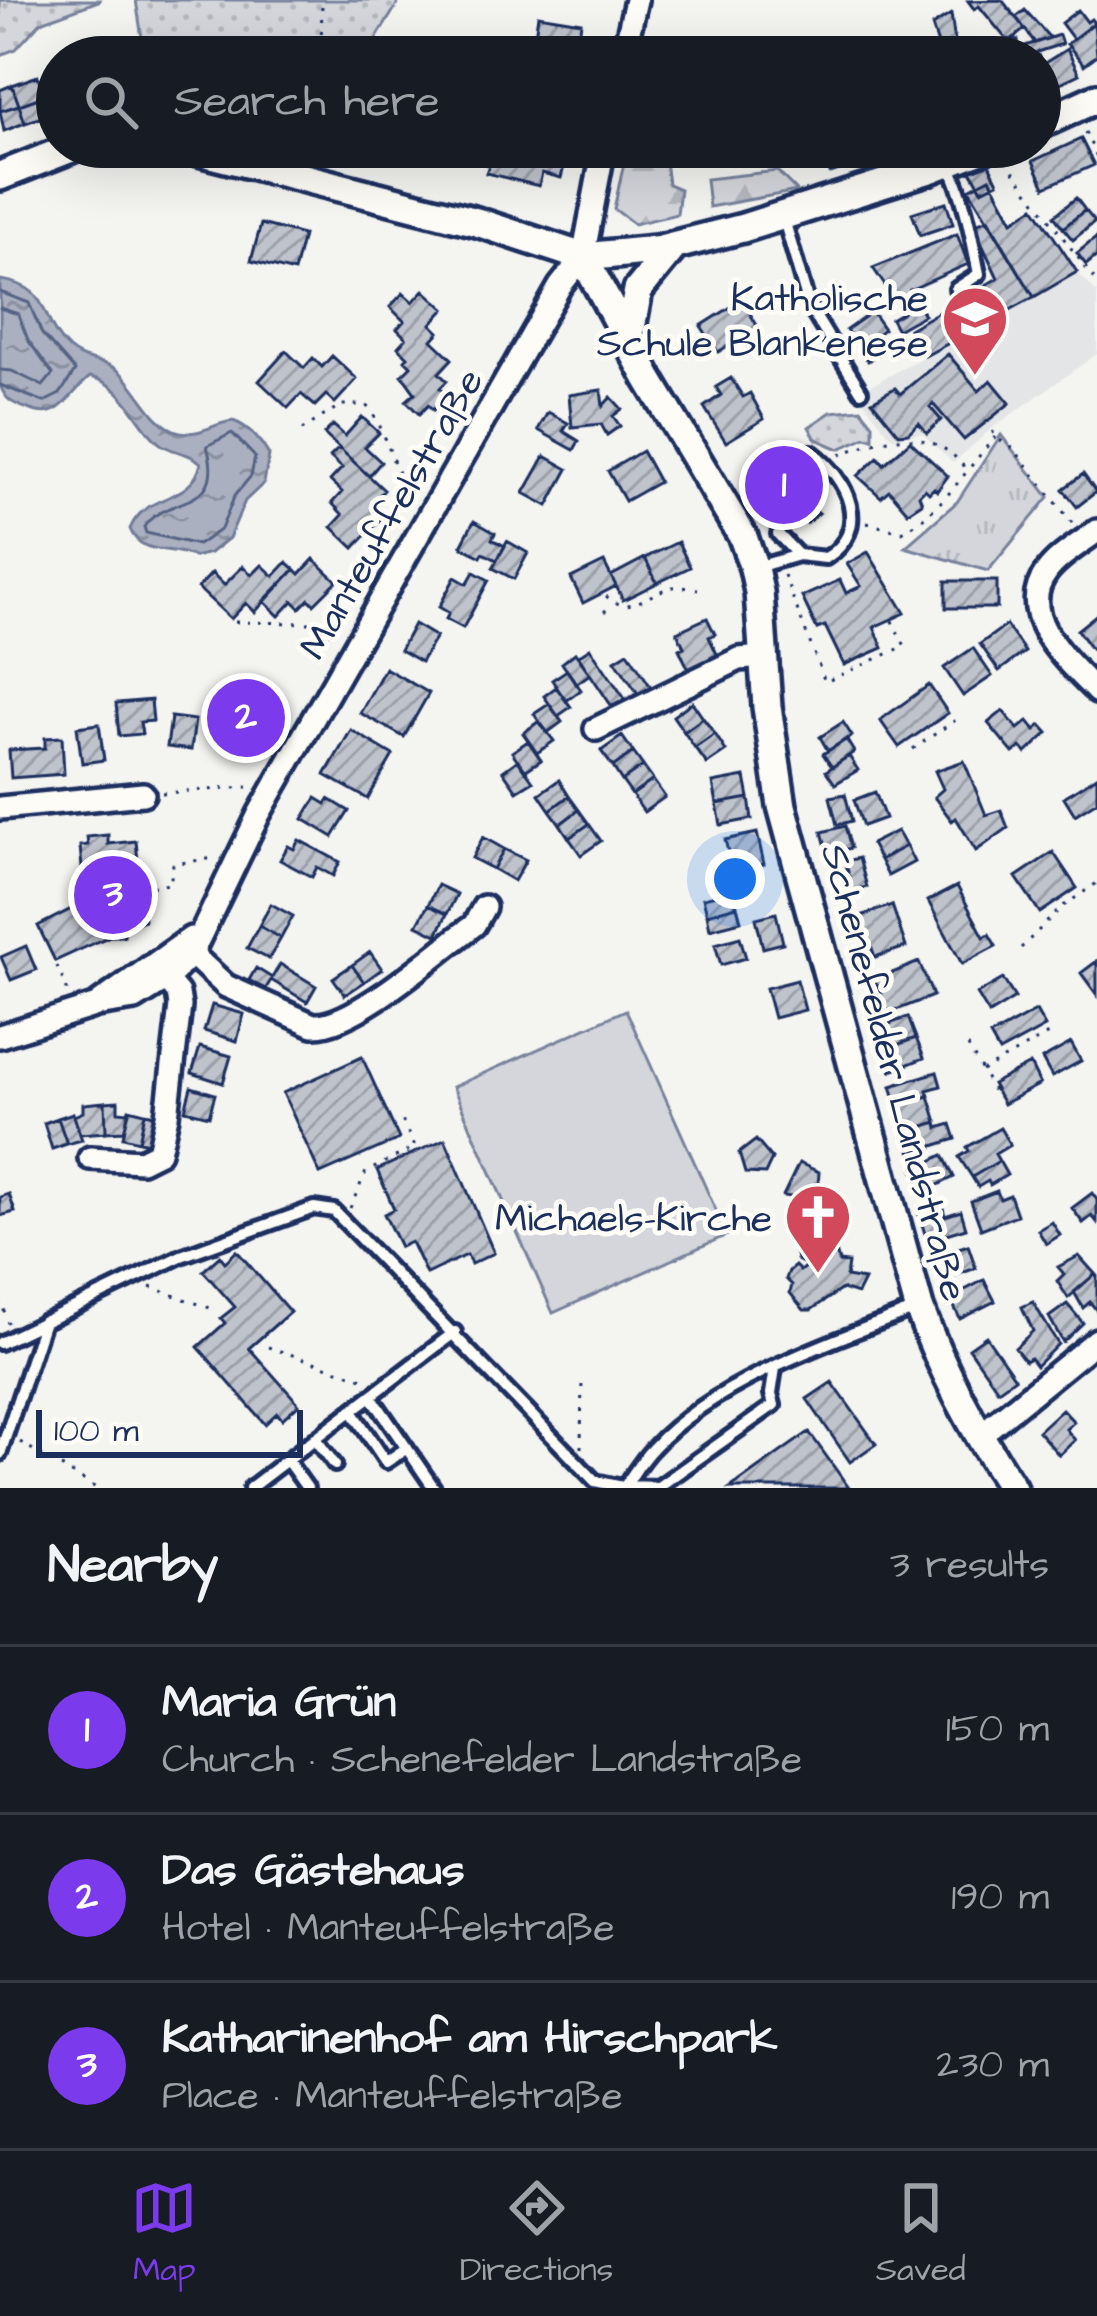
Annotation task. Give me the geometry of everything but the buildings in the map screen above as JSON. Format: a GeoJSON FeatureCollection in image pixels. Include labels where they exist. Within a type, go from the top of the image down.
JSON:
{"type":"FeatureCollection","features":[{"type":"Feature","properties":{"kind":"main road"},"geometry":{"type":"LineString","coordinates":[[1061,114],[1097,98]]}},
{"type":"Feature","properties":{"kind":"main road"},"geometry":{"type":"LineString","coordinates":[[0,176],[36,162]]}},
{"type":"Feature","properties":{"kind":"main road"},"geometry":{"type":"LineString","coordinates":[[265,168],[477,222],[583,257],[674,246],[783,217],[930,168]]}},
{"type":"Feature","properties":{"kind":"main road"},"geometry":{"type":"LineString","coordinates":[[628,344],[638,290],[674,246]]}},
{"type":"Feature","properties":{"kind":"main road","name":"Schenefelder Landstraße"},"geometry":{"type":"LineString","coordinates":[[583,257],[628,344],[743,537],[754,568],[782,806],[919,1308],[940,1365],[1012,1488]]}},
{"type":"Feature","properties":{"kind":"street"},"geometry":{"type":"LineString","coordinates":[[628,36],[636,0]]}},
{"type":"Feature","properties":{"kind":"street"},"geometry":{"type":"LineString","coordinates":[[583,257],[600,168]]}},
{"type":"Feature","properties":{"kind":"street","name":"Manteuffelstraße"},"geometry":{"type":"LineString","coordinates":[[0,1036],[97,1005],[135,999],[189,944],[563,281],[583,257]]}},
{"type":"Feature","properties":{"kind":"street"},"geometry":{"type":"LineString","coordinates":[[1091,536],[1044,574],[1036,602],[1042,626],[1056,648],[1097,692]]}},
{"type":"Feature","properties":{"kind":"street"},"geometry":{"type":"LineString","coordinates":[[596,729],[739,658],[764,657]]}},
{"type":"Feature","properties":{"kind":"street"},"geometry":{"type":"LineString","coordinates":[[0,808],[143,794]]}},
{"type":"Feature","properties":{"kind":"street"},"geometry":{"type":"LineString","coordinates":[[189,944],[212,976],[243,995],[325,1026],[355,1014],[457,938],[474,925],[484,907]]}},
{"type":"Feature","properties":{"kind":"street"},"geometry":{"type":"LineString","coordinates":[[90,1158],[141,1161],[159,1152],[180,1006],[178,993],[161,972]]}},
{"type":"Feature","properties":{"kind":"street"},"geometry":{"type":"LineString","coordinates":[[978,1437],[1097,1340]]}},
{"type":"Feature","properties":{"kind":"lane"},"geometry":{"type":"LineString","coordinates":[[951,168],[967,202],[979,274],[956,289]]}},
{"type":"Feature","properties":{"kind":"lane"},"geometry":{"type":"LineString","coordinates":[[783,217],[809,306],[861,392]]}},
{"type":"Feature","properties":{"kind":"lane"},"geometry":{"type":"LineString","coordinates":[[754,568],[798,555],[826,558],[850,536],[851,505],[812,452]]}},
{"type":"Feature","properties":{"kind":"lane"},"geometry":{"type":"LineString","coordinates":[[778,534],[798,555]]}},
{"type":"Feature","properties":{"kind":"lane"},"geometry":{"type":"LineString","coordinates":[[0,1342],[181,1256],[314,1208],[334,1211],[455,1332],[578,1461],[590,1485],[658,1486],[774,1405],[775,1368]]}},
{"type":"Feature","properties":{"kind":"lane"},"geometry":{"type":"LineString","coordinates":[[626,1487],[654,1446],[716,1399],[834,1340],[919,1308]]}},
{"type":"Feature","properties":{"kind":"lane"},"geometry":{"type":"LineString","coordinates":[[0,1454],[44,1320]]}},
{"type":"Feature","properties":{"kind":"lane"},"geometry":{"type":"LineString","coordinates":[[256,1486],[455,1332]]}},
{"type":"Feature","properties":{"kind":"lane"},"geometry":{"type":"LineString","coordinates":[[371,1396],[434,1488]]}},
{"type":"Feature","properties":{"kind":"lane"},"geometry":{"type":"LineString","coordinates":[[352,1411],[386,1462],[407,1448]]}},
{"type":"Feature","properties":{"kind":"lane"},"geometry":{"type":"LineString","coordinates":[[315,1438],[335,1465]]}},
{"type":"Feature","properties":{"kind":"lane"},"geometry":{"type":"LineString","coordinates":[[287,1460],[307,1488]]}},
{"type":"Feature","properties":{"kind":"path"},"geometry":{"type":"LineString","coordinates":[[321,36],[322,0]]}},
{"type":"Feature","properties":{"kind":"path"},"geometry":{"type":"LineString","coordinates":[[1081,123],[1097,157]]}},
{"type":"Feature","properties":{"kind":"path"},"geometry":{"type":"LineString","coordinates":[[1007,168],[1097,283]]}},
{"type":"Feature","properties":{"kind":"path"},"geometry":{"type":"LineString","coordinates":[[302,430],[341,405],[366,405],[384,426],[401,484],[417,502]]}},
{"type":"Feature","properties":{"kind":"path"},"geometry":{"type":"LineString","coordinates":[[988,420],[995,437],[1013,448],[1091,536]]}},
{"type":"Feature","properties":{"kind":"path"},"geometry":{"type":"LineString","coordinates":[[854,520],[902,532],[926,519],[995,437]]}},
{"type":"Feature","properties":{"kind":"path"},"geometry":{"type":"LineString","coordinates":[[825,464],[877,438],[912,438],[953,452],[966,470]]}},
{"type":"Feature","properties":{"kind":"path"},"geometry":{"type":"LineString","coordinates":[[782,570],[825,682],[905,646],[891,619]]}},
{"type":"Feature","properties":{"kind":"path"},"geometry":{"type":"LineString","coordinates":[[606,596],[634,605],[672,586],[698,589]]}},
{"type":"Feature","properties":{"kind":"path"},"geometry":{"type":"LineString","coordinates":[[604,612],[613,602]]}},
{"type":"Feature","properties":{"kind":"path"},"geometry":{"type":"LineString","coordinates":[[236,622],[310,622],[339,638]]}},
{"type":"Feature","properties":{"kind":"path"},"geometry":{"type":"LineString","coordinates":[[913,748],[960,716]]}},
{"type":"Feature","properties":{"kind":"path"},"geometry":{"type":"LineString","coordinates":[[143,794],[245,786],[259,789]]}},
{"type":"Feature","properties":{"kind":"path"},"geometry":{"type":"LineString","coordinates":[[140,888],[170,884],[172,864],[221,860]]}},
{"type":"Feature","properties":{"kind":"path"},"geometry":{"type":"LineString","coordinates":[[1022,947],[1060,904],[1097,884]]}},
{"type":"Feature","properties":{"kind":"path"},"geometry":{"type":"LineString","coordinates":[[57,965],[71,999]]}},
{"type":"Feature","properties":{"kind":"path"},"geometry":{"type":"LineString","coordinates":[[982,1071],[1050,1033]]}},
{"type":"Feature","properties":{"kind":"path"},"geometry":{"type":"LineString","coordinates":[[968,1046],[996,1096]]}},
{"type":"Feature","properties":{"kind":"path"},"geometry":{"type":"LineString","coordinates":[[344,1221],[366,1172],[415,1147],[402,1120]]}},
{"type":"Feature","properties":{"kind":"path"},"geometry":{"type":"LineString","coordinates":[[129,1280],[216,1310]]}},
{"type":"Feature","properties":{"kind":"path"},"geometry":{"type":"LineString","coordinates":[[0,1298],[12,1336]]}},
{"type":"Feature","properties":{"kind":"path"},"geometry":{"type":"LineString","coordinates":[[268,1347],[386,1385]]}},
{"type":"Feature","properties":{"kind":"path"},"geometry":{"type":"LineString","coordinates":[[578,1461],[582,1376]]}},
{"type":"Feature","properties":{"kind":"path"},"geometry":{"type":"LineString","coordinates":[[8,1431],[30,1450],[96,1488]]}},
{"type":"Feature","properties":{"kind":"shaded area","name":"Katholische Schule Blankenese"},"geometry":{"type":"Polygon","coordinates":[[[1078,273],[1097,293],[1097,354],[991,429],[953,463],[922,433],[892,438],[857,393],[1078,273]]]}},
{"type":"Feature","properties":{"kind":"green space"},"geometry":{"type":"Polygon","coordinates":[[[0,0],[101,0],[41,22],[16,49],[0,55],[0,0]]]}},
{"type":"Feature","properties":{"kind":"green space"},"geometry":{"type":"Polygon","coordinates":[[[136,0],[400,0],[378,36],[142,36],[136,0]]]}},
{"type":"Feature","properties":{"kind":"green space"},"geometry":{"type":"Polygon","coordinates":[[[623,168],[666,168],[668,184],[680,189],[677,214],[634,224],[614,209],[623,168]]]}},
{"type":"Feature","properties":{"kind":"green space"},"geometry":{"type":"Polygon","coordinates":[[[777,171],[797,191],[709,207],[706,179],[777,171]]]}},
{"type":"Feature","properties":{"kind":"green space"},"geometry":{"type":"Polygon","coordinates":[[[861,409],[873,424],[873,439],[866,437],[839,449],[816,439],[809,427],[831,412],[861,409]]]}},
{"type":"Feature","properties":{"kind":"green space"},"geometry":{"type":"Polygon","coordinates":[[[1001,435],[1049,497],[988,571],[905,547],[957,502],[1001,435]]]}},
{"type":"Feature","properties":{"kind":"green space"},"geometry":{"type":"Polygon","coordinates":[[[626,1010],[727,1235],[553,1313],[453,1087],[626,1010]]]}},
{"type":"Feature","properties":{"kind":"water"},"geometry":{"type":"Polygon","coordinates":[[[0,280],[29,290],[69,349],[120,372],[171,429],[195,432],[233,421],[259,440],[269,455],[264,483],[245,501],[229,538],[210,553],[194,557],[149,547],[135,538],[130,529],[137,517],[188,486],[201,463],[158,442],[121,396],[102,381],[90,377],[63,405],[49,412],[28,409],[7,398],[0,385],[0,280]]]}},
{"type":"Feature","properties":{"kind":"place","name":"Katholische Schule Blankenese"},"geometry":{"type":"Point","coordinates":[975,378]}},
{"type":"Feature","properties":{"kind":"place","name":"Maria Grün"},"geometry":{"type":"Point","coordinates":[784,485]}},
{"type":"Feature","properties":{"kind":"place","name":"Das Gästehaus"},"geometry":{"type":"Point","coordinates":[246,718]}},
{"type":"Feature","properties":{"kind":"place","name":"Katharinenhof am Hirschpark"},"geometry":{"type":"Point","coordinates":[113,895]}},
{"type":"Feature","properties":{"kind":"place","name":"Michaels-Kirche"},"geometry":{"type":"Point","coordinates":[818,1276]}}]}
